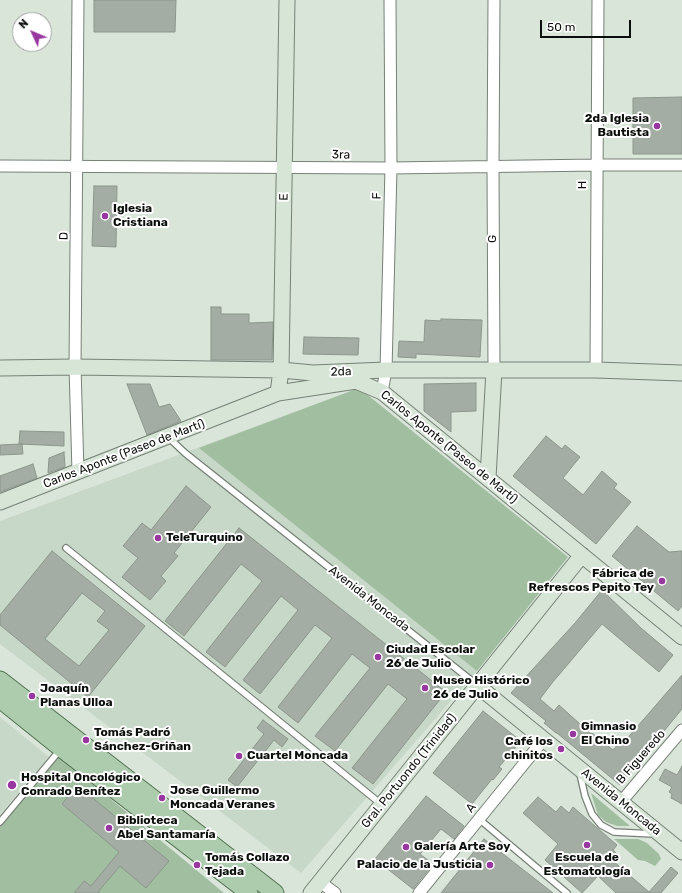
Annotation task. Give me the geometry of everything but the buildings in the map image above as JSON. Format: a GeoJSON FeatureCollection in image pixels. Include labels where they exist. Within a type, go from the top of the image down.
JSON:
{"type":"FeatureCollection","features":[{"type":"Feature","properties":{"kind":"main road"},"geometry":{"type":"LineString","coordinates":[[0,680],[275,893]]}},
{"type":"Feature","properties":{"kind":"main road"},"geometry":{"type":"LineString","coordinates":[[0,699],[249,893]]}},
{"type":"Feature","properties":{"kind":"street","name":"D"},"geometry":{"type":"LineString","coordinates":[[78,0],[75,367],[78,472]]}},
{"type":"Feature","properties":{"kind":"street","name":"E"},"geometry":{"type":"LineString","coordinates":[[278,393],[281,370],[287,0]]}},
{"type":"Feature","properties":{"kind":"street","name":"F"},"geometry":{"type":"LineString","coordinates":[[382,392],[386,370],[390,168],[390,0]]}},
{"type":"Feature","properties":{"kind":"street","name":"G"},"geometry":{"type":"LineString","coordinates":[[488,478],[494,370],[494,0]]}},
{"type":"Feature","properties":{"kind":"street","name":"H"},"geometry":{"type":"LineString","coordinates":[[596,370],[598,0]]}},
{"type":"Feature","properties":{"kind":"street","name":"3ra"},"geometry":{"type":"LineString","coordinates":[[0,166],[390,168],[682,165]]}},
{"type":"Feature","properties":{"kind":"street","name":"2da"},"geometry":{"type":"LineString","coordinates":[[0,368],[75,367],[281,370],[313,373],[386,370],[596,370],[682,373]]}},
{"type":"Feature","properties":{"kind":"street"},"geometry":{"type":"LineString","coordinates":[[278,393],[298,380],[313,373]]}},
{"type":"Feature","properties":{"kind":"street","name":"Carlos Aponte (Paseo de Martí)"},"geometry":{"type":"LineString","coordinates":[[0,502],[278,393],[356,381],[382,392],[682,637]]}},
{"type":"Feature","properties":{"kind":"street","name":"Gral. Portuondo (Trinidad)"},"geometry":{"type":"LineString","coordinates":[[315,887],[582,555]]}},
{"type":"Feature","properties":{"kind":"street","name":"Avenida Moncada"},"geometry":{"type":"LineString","coordinates":[[478,686],[682,852]]}},
{"type":"Feature","properties":{"kind":"street","name":"B Figueredo"},"geometry":{"type":"LineString","coordinates":[[621,802],[682,730]]}},
{"type":"Feature","properties":{"kind":"street","name":"A"},"geometry":{"type":"LineString","coordinates":[[419,893],[544,739]]}},
{"type":"Feature","properties":{"kind":"street"},"geometry":{"type":"LineString","coordinates":[[315,887],[335,893]]}},
{"type":"Feature","properties":{"kind":"lane","name":"Avenida Moncada"},"geometry":{"type":"LineString","coordinates":[[167,436],[185,453],[478,686]]}},
{"type":"Feature","properties":{"kind":"lane"},"geometry":{"type":"LineString","coordinates":[[66,548],[382,805]]}},
{"type":"Feature","properties":{"kind":"lane"},"geometry":{"type":"LineString","coordinates":[[0,822],[61,748]]}},
{"type":"Feature","properties":{"kind":"lane"},"geometry":{"type":"LineString","coordinates":[[579,768],[584,796],[592,814],[601,825],[614,832],[660,834]]}},
{"type":"Feature","properties":{"kind":"lane"},"geometry":{"type":"LineString","coordinates":[[479,819],[568,893]]}},
{"type":"Feature","properties":{"kind":"shaded area","name":"Ciudad Escolar 26 de Julio"},"geometry":{"type":"Polygon","coordinates":[[[359,388],[568,557],[477,671],[301,873],[0,644],[0,521],[359,388]]]}},
{"type":"Feature","properties":{"kind":"shaded area","name":"Hospital Oncológico Conrado Benítez"},"geometry":{"type":"Polygon","coordinates":[[[0,717],[49,757],[0,814],[0,717]]]}},
{"type":"Feature","properties":{"kind":"green space"},"geometry":{"type":"Polygon","coordinates":[[[359,388],[568,557],[477,671],[199,448],[359,388]]]}},
{"type":"Feature","properties":{"kind":"green space"},"geometry":{"type":"Polygon","coordinates":[[[59,756],[224,893],[0,893],[0,826],[59,756]]]}},
{"type":"Feature","properties":{"kind":"green space"},"geometry":{"type":"Polygon","coordinates":[[[591,793],[630,826],[617,826],[606,822],[598,815],[591,793]]]}},
{"type":"Feature","properties":{"kind":"green space"},"geometry":{"type":"Polygon","coordinates":[[[614,839],[638,839],[647,843],[659,854],[661,859],[655,866],[645,861],[638,860],[614,839]]]}},
{"type":"Feature","properties":{"kind":"place","name":"2da Iglesia Bautista"},"geometry":{"type":"Point","coordinates":[657,126]}},
{"type":"Feature","properties":{"kind":"place","name":"Iglesia Cristiana"},"geometry":{"type":"Point","coordinates":[105,216]}},
{"type":"Feature","properties":{"kind":"place","name":"TeleTurquino"},"geometry":{"type":"Point","coordinates":[158,538]}},
{"type":"Feature","properties":{"kind":"place","name":"Fábrica de Refrescos Pepito Tey"},"geometry":{"type":"Point","coordinates":[662,581]}},
{"type":"Feature","properties":{"kind":"place","name":"Ciudad Escolar 26 de Julio"},"geometry":{"type":"Point","coordinates":[378,657]}},
{"type":"Feature","properties":{"kind":"place","name":"Museo Histórico 26 de Julio"},"geometry":{"type":"Point","coordinates":[425,688]}},
{"type":"Feature","properties":{"kind":"place","name":"Joaquín Planas Ulloa"},"geometry":{"type":"Point","coordinates":[32,696]}},
{"type":"Feature","properties":{"kind":"place","name":"Gimnasio El Chino"},"geometry":{"type":"Point","coordinates":[573,734]}},
{"type":"Feature","properties":{"kind":"place","name":"Tomás Padró Sánchez-Griñan"},"geometry":{"type":"Point","coordinates":[86,740]}},
{"type":"Feature","properties":{"kind":"place","name":"Café los chinitos"},"geometry":{"type":"Point","coordinates":[561,749]}},
{"type":"Feature","properties":{"kind":"place","name":"Cuartel Moncada"},"geometry":{"type":"Point","coordinates":[239,756]}},
{"type":"Feature","properties":{"kind":"place","name":"Hospital Oncológico Conrado Benítez"},"geometry":{"type":"Point","coordinates":[12,785]}},
{"type":"Feature","properties":{"kind":"place","name":"Jose Guillermo Moncada Veranes"},"geometry":{"type":"Point","coordinates":[162,798]}},
{"type":"Feature","properties":{"kind":"place","name":"Biblioteca Abel Santamaría"},"geometry":{"type":"Point","coordinates":[109,828]}},
{"type":"Feature","properties":{"kind":"place","name":"Escuela de Estomatología"},"geometry":{"type":"Point","coordinates":[587,845]}},
{"type":"Feature","properties":{"kind":"place","name":"Galería Arte Soy"},"geometry":{"type":"Point","coordinates":[406,847]}},
{"type":"Feature","properties":{"kind":"place","name":"Tomás Collazo Tejada"},"geometry":{"type":"Point","coordinates":[197,865]}},
{"type":"Feature","properties":{"kind":"place","name":"Palacio de la Justicia"},"geometry":{"type":"Point","coordinates":[490,865]}}]}
